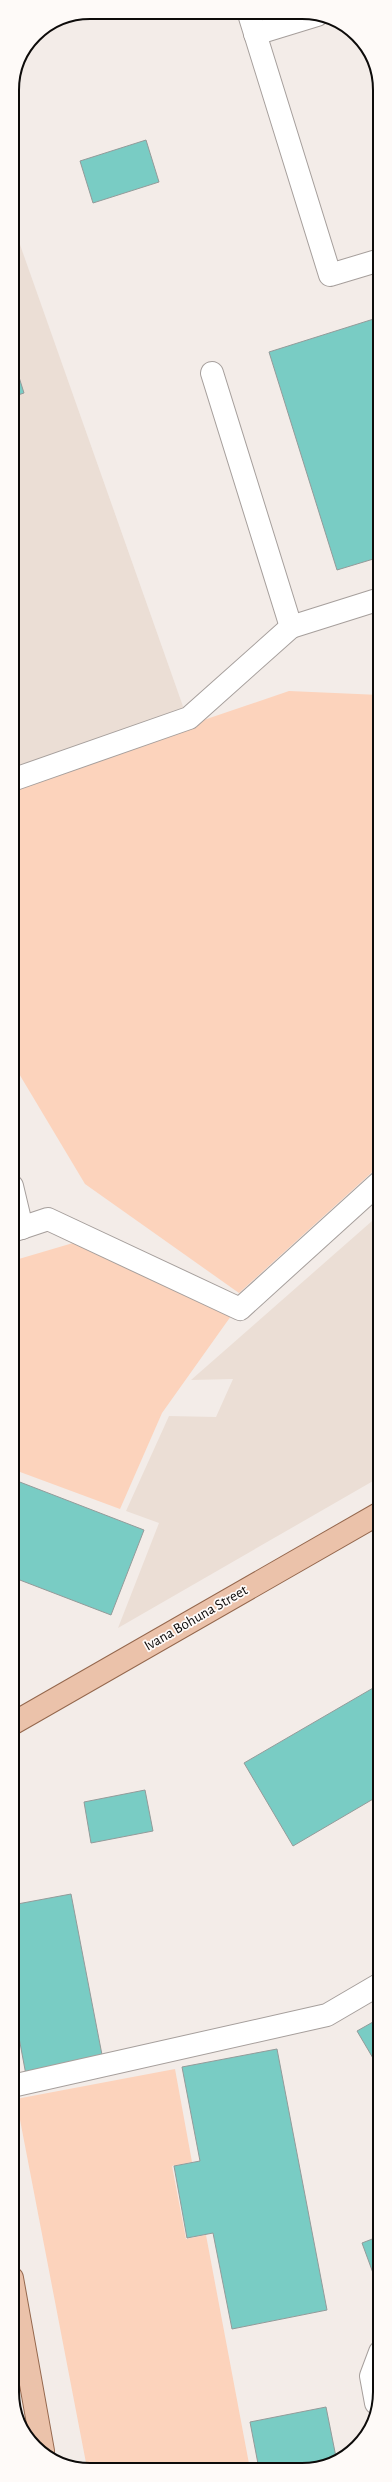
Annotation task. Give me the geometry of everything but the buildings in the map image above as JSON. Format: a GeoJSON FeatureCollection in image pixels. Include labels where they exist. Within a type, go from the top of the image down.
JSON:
{"type":"FeatureCollection","features":[{"type":"Feature","properties":{"kind":"main road","name":"Ivana Bohuna Street"},"geometry":{"type":"LineString","coordinates":[[19,1720],[373,1517]]}},
{"type":"Feature","properties":{"kind":"main road"},"geometry":{"type":"LineString","coordinates":[[19,2316],[43,2444]]}},
{"type":"Feature","properties":{"kind":"lane"},"geometry":{"type":"LineString","coordinates":[[284,19],[252,24],[330,276],[373,262]]}},
{"type":"Feature","properties":{"kind":"lane"},"geometry":{"type":"LineString","coordinates":[[212,373],[291,627]]}},
{"type":"Feature","properties":{"kind":"lane"},"geometry":{"type":"LineString","coordinates":[[19,778],[189,718],[291,627],[373,601]]}},
{"type":"Feature","properties":{"kind":"lane"},"geometry":{"type":"LineString","coordinates":[[19,1228],[48,1219],[240,1309],[373,1188]]}},
{"type":"Feature","properties":{"kind":"lane"},"geometry":{"type":"LineString","coordinates":[[19,2084],[327,2015],[373,1988]]}},
{"type":"Feature","properties":{"kind":"lane"},"geometry":{"type":"LineString","coordinates":[[373,2371],[371,2376],[373,2387]]}},
{"type":"Feature","properties":{"kind":"shaded area"},"geometry":{"type":"Polygon","coordinates":[[[19,242],[185,712],[19,772],[19,242]]]}},
{"type":"Feature","properties":{"kind":"shaded area"},"geometry":{"type":"Polygon","coordinates":[[[289,691],[373,695],[373,1171],[239,1293],[85,1184],[19,1074],[19,783],[289,691]]]}},
{"type":"Feature","properties":{"kind":"shaded area"},"geometry":{"type":"Polygon","coordinates":[[[373,1220],[373,1481],[118,1628],[159,1523],[126,1511],[169,1416],[216,1417],[233,1379],[191,1380],[373,1220]]]}},
{"type":"Feature","properties":{"kind":"shaded area"},"geometry":{"type":"Polygon","coordinates":[[[73,1243],[231,1316],[162,1413],[120,1509],[19,1472],[19,1259],[73,1243]]]}},
{"type":"Feature","properties":{"kind":"shaded area"},"geometry":{"type":"Polygon","coordinates":[[[175,2069],[192,2162],[172,2166],[186,2239],[206,2235],[249,2463],[86,2463],[19,2115],[19,2098],[175,2069]]]}}]}
